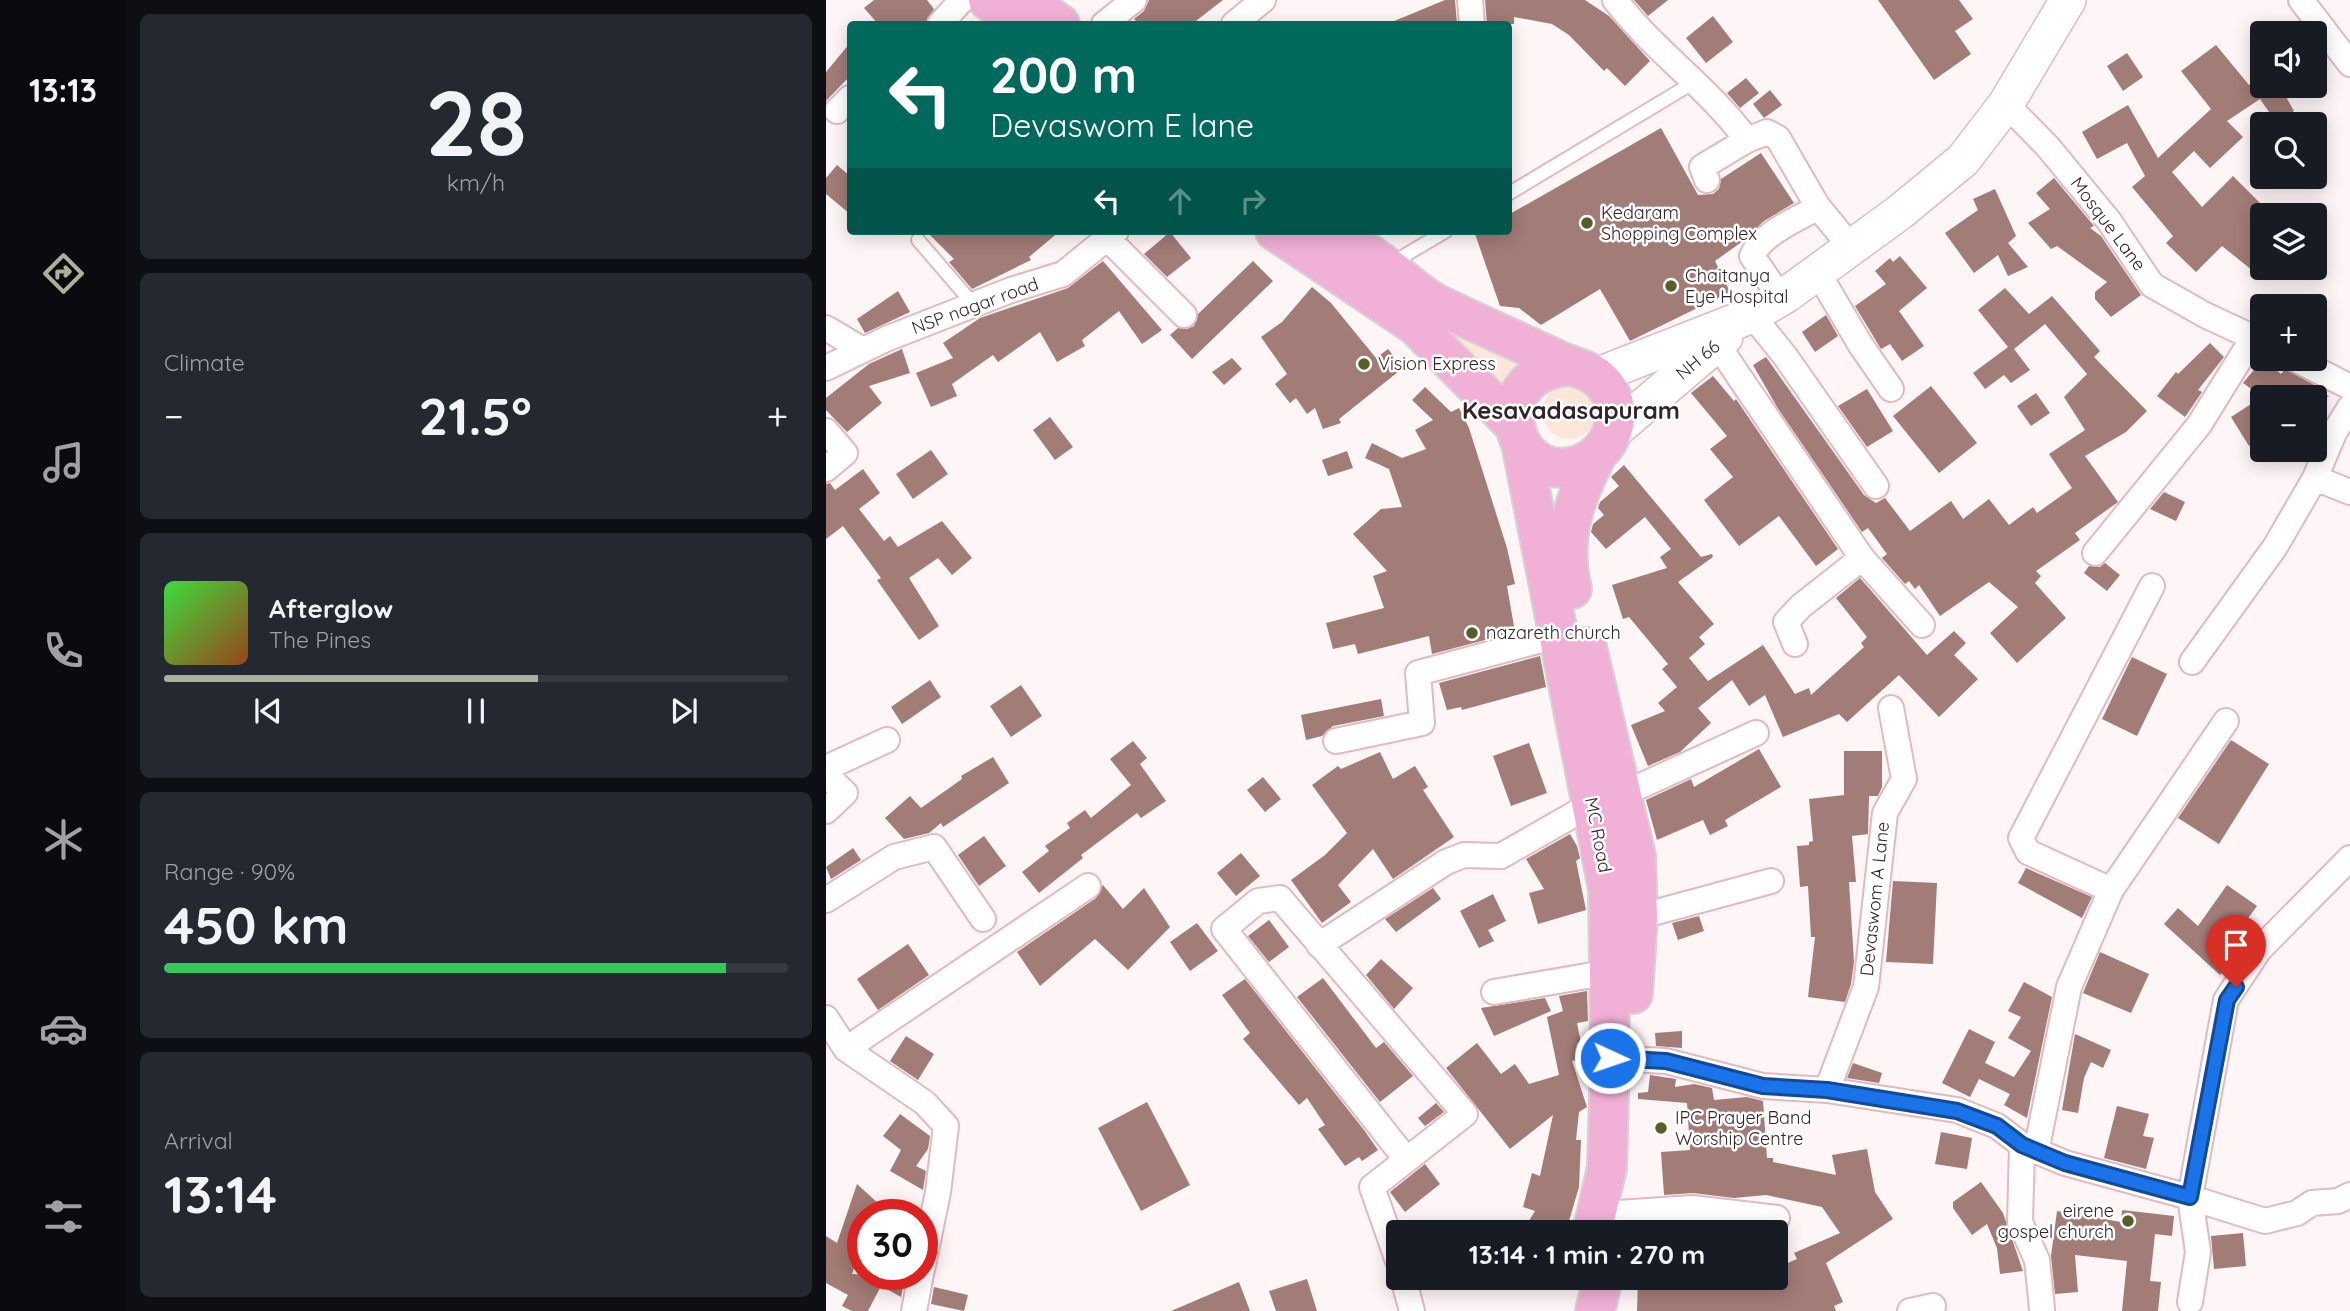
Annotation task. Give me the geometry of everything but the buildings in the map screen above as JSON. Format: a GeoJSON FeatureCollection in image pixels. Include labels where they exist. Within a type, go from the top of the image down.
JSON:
{"type":"FeatureCollection","features":[{"type":"Feature","properties":{"kind":"main road"},"geometry":{"type":"LineString","coordinates":[[988,0],[1014,21]]}},
{"type":"Feature","properties":{"kind":"main road"},"geometry":{"type":"LineString","coordinates":[[1026,0],[1056,21]]}},
{"type":"Feature","properties":{"kind":"main road"},"geometry":{"type":"LineString","coordinates":[[1518,434],[1519,394],[1540,372],[1583,371],[1767,307],[1851,247],[1963,160],[2006,104],[2068,0]]}},
{"type":"Feature","properties":{"kind":"main road"},"geometry":{"type":"LineString","coordinates":[[1282,235],[1425,314],[1583,371],[1614,401],[1604,445]]}},
{"type":"Feature","properties":{"kind":"main road"},"geometry":{"type":"LineString","coordinates":[[1340,235],[1387,266],[1425,314]]}},
{"type":"Feature","properties":{"kind":"main road","name":"NH 66"},"geometry":{"type":"LineString","coordinates":[[1425,314],[1538,459],[1559,467],[1571,467],[1604,445],[1717,344],[1767,307]]}},
{"type":"Feature","properties":{"kind":"main road","name":"MC Road"},"geometry":{"type":"LineString","coordinates":[[1518,434],[1560,635],[1608,799],[1636,856],[1638,917],[1607,1168],[1608,1220]]}},
{"type":"Feature","properties":{"kind":"main road","name":"MC Road"},"geometry":{"type":"LineString","coordinates":[[1604,445],[1581,486],[1569,527],[1566,561],[1608,799],[1610,972],[1620,1058]]}},
{"type":"Feature","properties":{"kind":"main road"},"geometry":{"type":"LineString","coordinates":[[1574,1311],[1579,1290]]}},
{"type":"Feature","properties":{"kind":"main road"},"geometry":{"type":"LineString","coordinates":[[1595,1311],[1600,1290]]}},
{"type":"Feature","properties":{"kind":"street"},"geometry":{"type":"LineString","coordinates":[[943,21],[962,0]]}},
{"type":"Feature","properties":{"kind":"street"},"geometry":{"type":"LineString","coordinates":[[1108,21],[1134,0]]}},
{"type":"Feature","properties":{"kind":"street"},"geometry":{"type":"LineString","coordinates":[[1238,21],[1262,0]]}},
{"type":"Feature","properties":{"kind":"street"},"geometry":{"type":"LineString","coordinates":[[1470,0],[1472,21]]}},
{"type":"Feature","properties":{"kind":"street"},"geometry":{"type":"LineString","coordinates":[[1615,0],[1639,31],[1723,106],[1747,139]]}},
{"type":"Feature","properties":{"kind":"street"},"geometry":{"type":"LineString","coordinates":[[2301,0],[2350,64]]}},
{"type":"Feature","properties":{"kind":"street","name":"Mosque Lane"},"geometry":{"type":"LineString","coordinates":[[2006,104],[2048,147],[2109,221],[2152,285],[2250,336]]}},
{"type":"Feature","properties":{"kind":"street"},"geometry":{"type":"LineString","coordinates":[[1707,180],[1702,167],[1747,139],[1767,132],[1778,138],[1818,207],[1851,247]]}},
{"type":"Feature","properties":{"kind":"street"},"geometry":{"type":"LineString","coordinates":[[1818,207],[1771,235],[1755,248],[1752,256],[1785,356],[1876,486]]}},
{"type":"Feature","properties":{"kind":"street"},"geometry":{"type":"LineString","coordinates":[[1112,235],[1184,315]]}},
{"type":"Feature","properties":{"kind":"street","name":"NSP nagar road"},"geometry":{"type":"LineString","coordinates":[[826,368],[974,305],[1063,274],[1112,235]]}},
{"type":"Feature","properties":{"kind":"street"},"geometry":{"type":"LineString","coordinates":[[1816,271],[1891,389]]}},
{"type":"Feature","properties":{"kind":"street"},"geometry":{"type":"LineString","coordinates":[[826,328],[863,350]]}},
{"type":"Feature","properties":{"kind":"street"},"geometry":{"type":"LineString","coordinates":[[1717,344],[1862,558],[1922,625]]}},
{"type":"Feature","properties":{"kind":"street"},"geometry":{"type":"LineString","coordinates":[[2095,553],[2199,425],[2250,352]]}},
{"type":"Feature","properties":{"kind":"street"},"geometry":{"type":"LineString","coordinates":[[2319,371],[2350,387]]}},
{"type":"Feature","properties":{"kind":"street"},"geometry":{"type":"LineString","coordinates":[[2192,662],[2274,547],[2315,478],[2334,433],[2350,407]]}},
{"type":"Feature","properties":{"kind":"street"},"geometry":{"type":"LineString","coordinates":[[826,431],[845,453],[826,469]]}},
{"type":"Feature","properties":{"kind":"street"},"geometry":{"type":"LineString","coordinates":[[2315,478],[2350,492]]}},
{"type":"Feature","properties":{"kind":"street"},"geometry":{"type":"LineString","coordinates":[[1795,644],[1786,622],[1801,606],[1862,558]]}},
{"type":"Feature","properties":{"kind":"street"},"geometry":{"type":"LineString","coordinates":[[2111,890],[2028,852],[2021,838],[2152,586]]}},
{"type":"Feature","properties":{"kind":"street"},"geometry":{"type":"LineString","coordinates":[[1336,741],[1422,723],[1418,673],[1560,635]]}},
{"type":"Feature","properties":{"kind":"street","name":"Devaswom A Lane"},"geometry":{"type":"LineString","coordinates":[[1827,1090],[1866,986],[1885,813],[1905,779],[1891,708]]}},
{"type":"Feature","properties":{"kind":"street"},"geometry":{"type":"LineString","coordinates":[[2042,1309],[2037,1260],[2020,1222],[2029,1148],[2069,986],[2111,890],[2226,722]]}},
{"type":"Feature","properties":{"kind":"street"},"geometry":{"type":"LineString","coordinates":[[1319,945],[1446,862],[1464,855],[1501,856],[1608,799],[1756,733]]}},
{"type":"Feature","properties":{"kind":"street"},"geometry":{"type":"LineString","coordinates":[[826,768],[887,740]]}},
{"type":"Feature","properties":{"kind":"street"},"geometry":{"type":"LineString","coordinates":[[826,775],[845,793],[826,811]]}},
{"type":"Feature","properties":{"kind":"street"},"geometry":{"type":"LineString","coordinates":[[826,900],[894,857],[934,847],[983,919]]}},
{"type":"Feature","properties":{"kind":"street"},"geometry":{"type":"LineString","coordinates":[[2190,1301],[2197,1252],[2190,1197],[2227,1000],[2259,950],[2350,858]]}},
{"type":"Feature","properties":{"kind":"street"},"geometry":{"type":"LineString","coordinates":[[1638,917],[1771,881]]}},
{"type":"Feature","properties":{"kind":"street"},"geometry":{"type":"LineString","coordinates":[[846,1049],[1088,886]]}},
{"type":"Feature","properties":{"kind":"street"},"geometry":{"type":"LineString","coordinates":[[1386,1227],[1372,1187],[1465,1114],[1280,898],[1258,901],[1224,929],[1406,1159]]}},
{"type":"Feature","properties":{"kind":"street"},"geometry":{"type":"LineString","coordinates":[[1494,992],[1610,972]]}},
{"type":"Feature","properties":{"kind":"street"},"geometry":{"type":"LineString","coordinates":[[826,1018],[846,1049],[925,1103],[946,1126],[937,1199]]}},
{"type":"Feature","properties":{"kind":"street"},"geometry":{"type":"LineString","coordinates":[[1620,1058],[1666,1061],[1763,1086],[1827,1090],[1957,1111],[1997,1126],[2029,1148],[2065,1163],[2190,1197],[2265,1221],[2297,1213],[2312,1203],[2337,1201],[2350,1195]]}},
{"type":"Feature","properties":{"kind":"street"},"geometry":{"type":"LineString","coordinates":[[1636,1220],[1692,1208],[1777,1218]]}},
{"type":"Feature","properties":{"kind":"street"},"geometry":{"type":"LineString","coordinates":[[914,1311],[918,1290]]}},
{"type":"Feature","properties":{"kind":"street"},"geometry":{"type":"LineString","coordinates":[[1406,1290],[1412,1311]]}},
{"type":"Feature","properties":{"kind":"lane"},"geometry":{"type":"LineString","coordinates":[[1512,192],[1696,81]]}},
{"type":"Feature","properties":{"kind":"lane"},"geometry":{"type":"LineString","coordinates":[[1387,266],[1439,235]]}},
{"type":"Feature","properties":{"kind":"lane"},"geometry":{"type":"LineString","coordinates":[[918,240],[974,305]]}},
{"type":"Feature","properties":{"kind":"shaded area"},"geometry":{"type":"Polygon","coordinates":[[[1448,332],[1523,363],[1505,388],[1448,332]]]}},
{"type":"Feature","properties":{"kind":"shaded area"},"geometry":{"type":"Polygon","coordinates":[[[1566,381],[1594,391],[1599,420],[1585,434],[1571,439],[1559,436],[1549,429],[1543,418],[1543,405],[1550,392],[1566,381]]]}},
{"type":"Feature","properties":{"kind":"place","name":"Kedaram Shopping Complex"},"geometry":{"type":"Point","coordinates":[1587,223]}},
{"type":"Feature","properties":{"kind":"place","name":"Chaitanya Eye Hospital"},"geometry":{"type":"Point","coordinates":[1671,286]}},
{"type":"Feature","properties":{"kind":"place","name":"Vision Express"},"geometry":{"type":"Point","coordinates":[1364,364]}},
{"type":"Feature","properties":{"kind":"place","name":"nazareth church"},"geometry":{"type":"Point","coordinates":[1472,633]}},
{"type":"Feature","properties":{"kind":"place","name":"IPC Prayer Band Worship Centre"},"geometry":{"type":"Point","coordinates":[1661,1128]}},
{"type":"Feature","properties":{"kind":"place","name":"eirene gospel church"},"geometry":{"type":"Point","coordinates":[2128,1221]}},
{"type":"Feature","properties":{"kind":"district","name":"Kesavadasapuram"},"geometry":{"type":"Point","coordinates":[1571,411]}},
{"type":"Feature","properties":{"kind":"route"},"geometry":{"type":"LineString","coordinates":[[1610,1058],[1666,1061],[1763,1086],[1827,1090],[1957,1111],[1997,1126],[2022,1145],[2065,1163],[2190,1197],[2209,1082],[2227,1000],[2236,987]]}}]}
